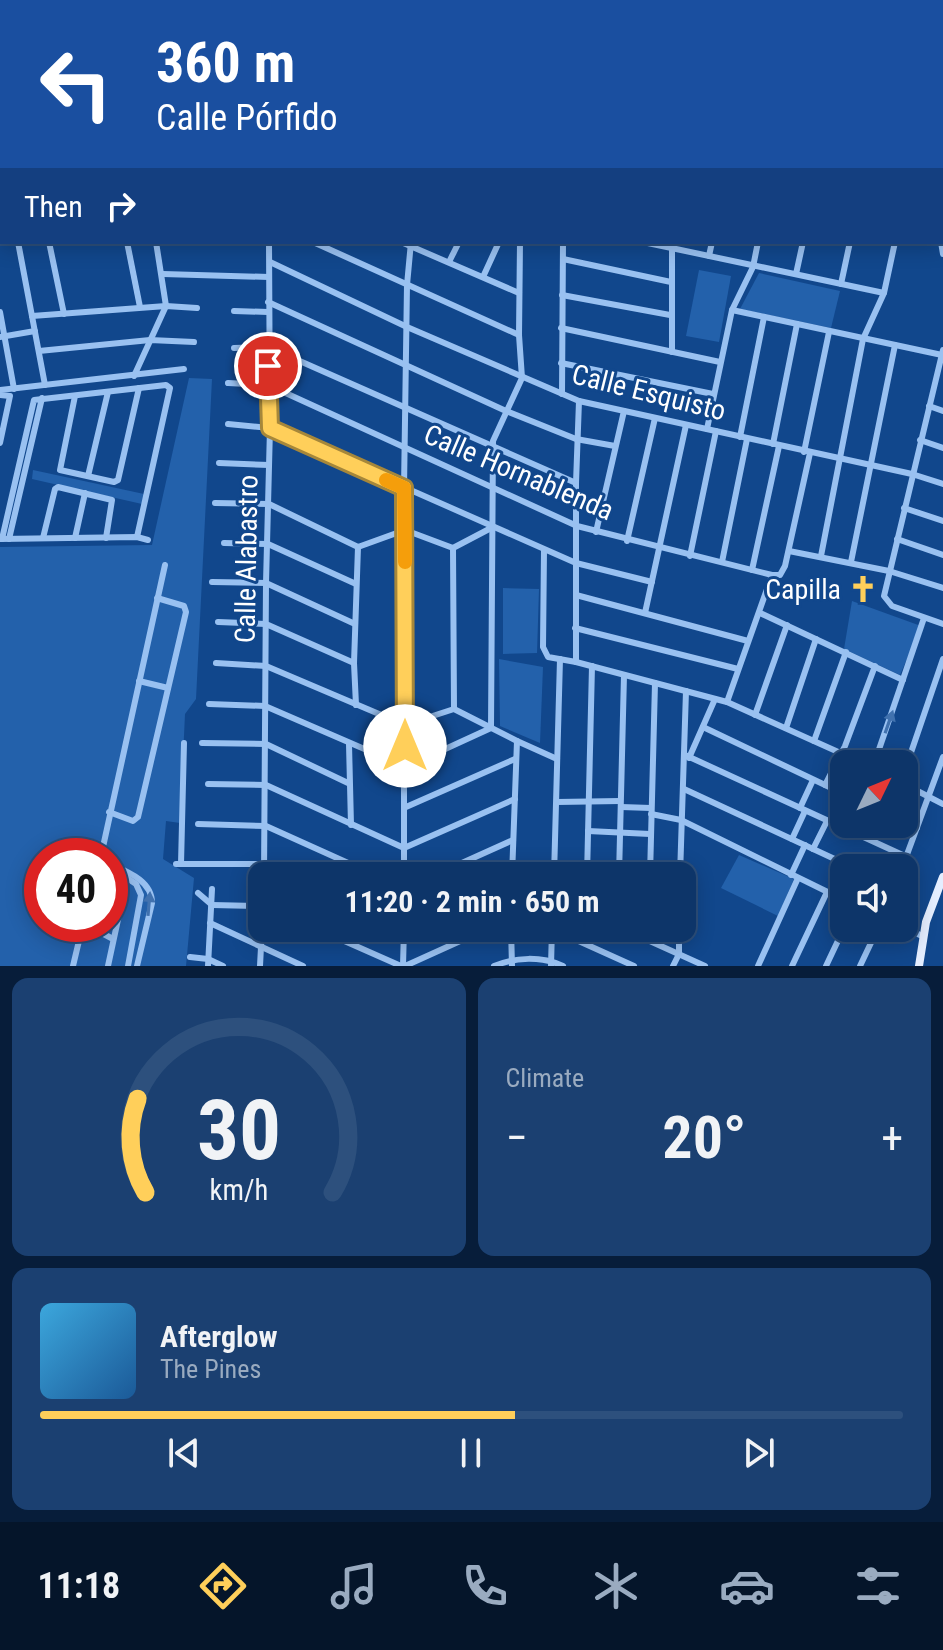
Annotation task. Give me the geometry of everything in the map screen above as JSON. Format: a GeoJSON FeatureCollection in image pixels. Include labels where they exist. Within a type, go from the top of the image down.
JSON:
{"type":"FeatureCollection","features":[{"type":"Feature","properties":{"kind":"main road"},"geometry":{"type":"LineString","coordinates":[[919,966],[922,936],[943,877]]}},
{"type":"Feature","properties":{"kind":"street"},"geometry":{"type":"LineString","coordinates":[[18,244],[45,385]]}},
{"type":"Feature","properties":{"kind":"street"},"geometry":{"type":"LineString","coordinates":[[49,244],[64,314]]}},
{"type":"Feature","properties":{"kind":"street"},"geometry":{"type":"LineString","coordinates":[[127,244],[140,307]]}},
{"type":"Feature","properties":{"kind":"street"},"geometry":{"type":"LineString","coordinates":[[134,376],[166,306],[156,244]]}},
{"type":"Feature","properties":{"kind":"street","name":"Calle Alabastro"},"geometry":{"type":"LineString","coordinates":[[264,862],[269,244]]}},
{"type":"Feature","properties":{"kind":"street"},"geometry":{"type":"LineString","coordinates":[[317,244],[519,335]]}},
{"type":"Feature","properties":{"kind":"street"},"geometry":{"type":"LineString","coordinates":[[404,862],[404,488],[410,244],[519,293]]}},
{"type":"Feature","properties":{"kind":"street"},"geometry":{"type":"LineString","coordinates":[[449,262],[458,244]]}},
{"type":"Feature","properties":{"kind":"street"},"geometry":{"type":"LineString","coordinates":[[483,277],[498,244]]}},
{"type":"Feature","properties":{"kind":"street"},"geometry":{"type":"LineString","coordinates":[[491,728],[493,447],[495,436],[522,378],[520,244]]}},
{"type":"Feature","properties":{"kind":"street"},"geometry":{"type":"LineString","coordinates":[[562,394],[563,244]]}},
{"type":"Feature","properties":{"kind":"street"},"geometry":{"type":"LineString","coordinates":[[709,256],[712,244]]}},
{"type":"Feature","properties":{"kind":"street"},"geometry":{"type":"LineString","coordinates":[[707,429],[732,310],[753,267],[758,244]]}},
{"type":"Feature","properties":{"kind":"street"},"geometry":{"type":"LineString","coordinates":[[796,274],[803,244]]}},
{"type":"Feature","properties":{"kind":"street"},"geometry":{"type":"LineString","coordinates":[[841,284],[850,244]]}},
{"type":"Feature","properties":{"kind":"street"},"geometry":{"type":"LineString","coordinates":[[821,556],[863,339],[884,293],[895,244]]}},
{"type":"Feature","properties":{"kind":"street"},"geometry":{"type":"LineString","coordinates":[[672,352],[672,245],[753,267],[884,293]]}},
{"type":"Feature","properties":{"kind":"street"},"geometry":{"type":"LineString","coordinates":[[563,259],[671,282]]}},
{"type":"Feature","properties":{"kind":"street","name":"Calle Esquisto"},"geometry":{"type":"LineString","coordinates":[[270,262],[407,327],[579,401],[912,474],[943,484]]}},
{"type":"Feature","properties":{"kind":"street"},"geometry":{"type":"LineString","coordinates":[[163,274],[269,277]]}},
{"type":"Feature","properties":{"kind":"street"},"geometry":{"type":"LineString","coordinates":[[562,295],[670,315]]}},
{"type":"Feature","properties":{"kind":"street"},"geometry":{"type":"LineString","coordinates":[[268,302],[506,411],[576,439],[615,446]]}},
{"type":"Feature","properties":{"kind":"street"},"geometry":{"type":"LineString","coordinates":[[32,316],[140,307],[197,308]]}},
{"type":"Feature","properties":{"kind":"street"},"geometry":{"type":"LineString","coordinates":[[732,310],[863,339],[942,352],[940,375],[920,440],[885,592],[886,602],[943,624]]}},
{"type":"Feature","properties":{"kind":"street"},"geometry":{"type":"LineString","coordinates":[[234,311],[268,312]]}},
{"type":"Feature","properties":{"kind":"street"},"geometry":{"type":"LineString","coordinates":[[0,312],[1,338],[12,392],[0,443]]}},
{"type":"Feature","properties":{"kind":"street"},"geometry":{"type":"LineString","coordinates":[[722,562],[764,317]]}},
{"type":"Feature","properties":{"kind":"street"},"geometry":{"type":"LineString","coordinates":[[752,570],[797,324]]}},
{"type":"Feature","properties":{"kind":"street"},"geometry":{"type":"LineString","coordinates":[[561,328],[720,362]]}},
{"type":"Feature","properties":{"kind":"street"},"geometry":{"type":"LineString","coordinates":[[1,338],[35,331]]}},
{"type":"Feature","properties":{"kind":"street"},"geometry":{"type":"LineString","coordinates":[[727,702],[772,575],[782,573],[789,551],[829,332]]}},
{"type":"Feature","properties":{"kind":"street"},"geometry":{"type":"LineString","coordinates":[[39,351],[150,340],[194,342]]}},
{"type":"Feature","properties":{"kind":"street"},"geometry":{"type":"LineString","coordinates":[[851,562],[895,345]]}},
{"type":"Feature","properties":{"kind":"street"},"geometry":{"type":"LineString","coordinates":[[234,348],[268,347],[576,483]]}},
{"type":"Feature","properties":{"kind":"street"},"geometry":{"type":"LineString","coordinates":[[561,363],[713,394]]}},
{"type":"Feature","properties":{"kind":"street"},"geometry":{"type":"LineString","coordinates":[[0,392],[184,369]]}},
{"type":"Feature","properties":{"kind":"street"},"geometry":{"type":"LineString","coordinates":[[228,383],[268,385]]}},
{"type":"Feature","properties":{"kind":"street"},"geometry":{"type":"LineString","coordinates":[[137,537],[169,385],[42,398],[4,539],[137,537],[148,540]]}},
{"type":"Feature","properties":{"kind":"street","name":"Calle Hornablenda"},"geometry":{"type":"LineString","coordinates":[[268,385],[577,526],[772,575]]}},
{"type":"Feature","properties":{"kind":"street"},"geometry":{"type":"LineString","coordinates":[[75,396],[60,470],[116,482],[139,388]]}},
{"type":"Feature","properties":{"kind":"street"},"geometry":{"type":"LineString","coordinates":[[88,476],[108,392]]}},
{"type":"Feature","properties":{"kind":"street"},"geometry":{"type":"LineString","coordinates":[[576,662],[576,439],[579,401]]}},
{"type":"Feature","properties":{"kind":"street"},"geometry":{"type":"LineString","coordinates":[[929,406],[943,411]]}},
{"type":"Feature","properties":{"kind":"street"},"geometry":{"type":"LineString","coordinates":[[596,532],[624,411]]}},
{"type":"Feature","properties":{"kind":"street"},"geometry":{"type":"LineString","coordinates":[[627,541],[655,418]]}},
{"type":"Feature","properties":{"kind":"street"},"geometry":{"type":"LineString","coordinates":[[228,424],[270,428],[576,563],[652,582]]}},
{"type":"Feature","properties":{"kind":"street"},"geometry":{"type":"LineString","coordinates":[[645,613],[686,425]]}},
{"type":"Feature","properties":{"kind":"street"},"geometry":{"type":"LineString","coordinates":[[690,556],[716,431]]}},
{"type":"Feature","properties":{"kind":"street"},"geometry":{"type":"LineString","coordinates":[[920,440],[943,448]]}},
{"type":"Feature","properties":{"kind":"street"},"geometry":{"type":"LineString","coordinates":[[219,463],[269,465]]}},
{"type":"Feature","properties":{"kind":"street"},"geometry":{"type":"LineString","coordinates":[[43,538],[56,487],[112,500],[106,538]]}},
{"type":"Feature","properties":{"kind":"street"},"geometry":{"type":"LineString","coordinates":[[75,538],[85,493]]}},
{"type":"Feature","properties":{"kind":"street"},"geometry":{"type":"LineString","coordinates":[[215,503],[269,504],[358,547],[405,530],[453,548],[493,527]]}},
{"type":"Feature","properties":{"kind":"street"},"geometry":{"type":"LineString","coordinates":[[904,508],[943,521]]}},
{"type":"Feature","properties":{"kind":"street"},"geometry":{"type":"LineString","coordinates":[[897,539],[943,555]]}},
{"type":"Feature","properties":{"kind":"street"},"geometry":{"type":"LineString","coordinates":[[224,543],[268,544],[356,584]]}},
{"type":"Feature","properties":{"kind":"street"},"geometry":{"type":"LineString","coordinates":[[356,705],[354,663],[358,547]]}},
{"type":"Feature","properties":{"kind":"street"},"geometry":{"type":"LineString","coordinates":[[453,548],[454,709]]}},
{"type":"Feature","properties":{"kind":"street"},"geometry":{"type":"LineString","coordinates":[[544,550],[544,653],[548,657],[727,702],[834,750]]}},
{"type":"Feature","properties":{"kind":"street"},"geometry":{"type":"LineString","coordinates":[[789,551],[889,571],[943,588]]}},
{"type":"Feature","properties":{"kind":"street"},"geometry":{"type":"LineString","coordinates":[[103,838],[165,565]]}},
{"type":"Feature","properties":{"kind":"street"},"geometry":{"type":"LineString","coordinates":[[212,582],[266,583],[355,624]]}},
{"type":"Feature","properties":{"kind":"street"},"geometry":{"type":"LineString","coordinates":[[576,595],[748,641]]}},
{"type":"Feature","properties":{"kind":"street"},"geometry":{"type":"LineString","coordinates":[[109,812],[133,821],[138,817],[168,688],[185,607],[157,598]]}},
{"type":"Feature","properties":{"kind":"street"},"geometry":{"type":"LineString","coordinates":[[760,613],[903,680]]}},
{"type":"Feature","properties":{"kind":"street"},"geometry":{"type":"LineString","coordinates":[[879,750],[924,618]]}},
{"type":"Feature","properties":{"kind":"street"},"geometry":{"type":"LineString","coordinates":[[218,622],[266,624],[354,663]]}},
{"type":"Feature","properties":{"kind":"street"},"geometry":{"type":"LineString","coordinates":[[755,715],[787,625]]}},
{"type":"Feature","properties":{"kind":"street"},"geometry":{"type":"LineString","coordinates":[[575,628],[738,669]]}},
{"type":"Feature","properties":{"kind":"street"},"geometry":{"type":"LineString","coordinates":[[786,728],[816,639]]}},
{"type":"Feature","properties":{"kind":"street"},"geometry":{"type":"LineString","coordinates":[[814,741],[846,652]]}},
{"type":"Feature","properties":{"kind":"street"},"geometry":{"type":"LineString","coordinates":[[555,862],[560,659]]}},
{"type":"Feature","properties":{"kind":"street"},"geometry":{"type":"LineString","coordinates":[[912,750],[943,659]]}},
{"type":"Feature","properties":{"kind":"street"},"geometry":{"type":"LineString","coordinates":[[216,663],[266,666],[405,725],[454,709],[557,759]]}},
{"type":"Feature","properties":{"kind":"street"},"geometry":{"type":"LineString","coordinates":[[587,862],[592,666]]}},
{"type":"Feature","properties":{"kind":"street"},"geometry":{"type":"LineString","coordinates":[[842,750],[875,666]]}},
{"type":"Feature","properties":{"kind":"street"},"geometry":{"type":"LineString","coordinates":[[619,862],[624,675]]}},
{"type":"Feature","properties":{"kind":"street"},"geometry":{"type":"LineString","coordinates":[[139,681],[168,688]]}},
{"type":"Feature","properties":{"kind":"street"},"geometry":{"type":"LineString","coordinates":[[650,862],[655,683]]}},
{"type":"Feature","properties":{"kind":"street"},"geometry":{"type":"LineString","coordinates":[[680,862],[687,756],[686,691]]}},
{"type":"Feature","properties":{"kind":"street"},"geometry":{"type":"LineString","coordinates":[[687,756],[715,699]]}},
{"type":"Feature","properties":{"kind":"street"},"geometry":{"type":"LineString","coordinates":[[209,704],[265,706],[406,767],[491,728]]}},
{"type":"Feature","properties":{"kind":"street"},"geometry":{"type":"LineString","coordinates":[[703,727],[830,787]]}},
{"type":"Feature","properties":{"kind":"street"},"geometry":{"type":"LineString","coordinates":[[512,862],[517,741]]}},
{"type":"Feature","properties":{"kind":"street"},"geometry":{"type":"LineString","coordinates":[[184,743],[178,864],[248,864]]}},
{"type":"Feature","properties":{"kind":"street"},"geometry":{"type":"LineString","coordinates":[[202,743],[266,744],[348,783]]}},
{"type":"Feature","properties":{"kind":"street"},"geometry":{"type":"LineString","coordinates":[[349,744],[351,825]]}},
{"type":"Feature","properties":{"kind":"street"},"geometry":{"type":"LineString","coordinates":[[687,756],[900,854]]}},
{"type":"Feature","properties":{"kind":"street"},"geometry":{"type":"LineString","coordinates":[[918,826],[943,757]]}},
{"type":"Feature","properties":{"kind":"street"},"geometry":{"type":"LineString","coordinates":[[406,807],[515,759]]}},
{"type":"Feature","properties":{"kind":"street"},"geometry":{"type":"LineString","coordinates":[[825,785],[830,775]]}},
{"type":"Feature","properties":{"kind":"street"},"geometry":{"type":"LineString","coordinates":[[792,839],[813,780]]}},
{"type":"Feature","properties":{"kind":"street"},"geometry":{"type":"LineString","coordinates":[[208,784],[266,785],[404,848],[515,799]]}},
{"type":"Feature","properties":{"kind":"street"},"geometry":{"type":"LineString","coordinates":[[684,789],[830,857]]}},
{"type":"Feature","properties":{"kind":"street"},"geometry":{"type":"LineString","coordinates":[[918,791],[943,804]]}},
{"type":"Feature","properties":{"kind":"street"},"geometry":{"type":"LineString","coordinates":[[557,802],[620,804],[681,820],[830,893]]}},
{"type":"Feature","properties":{"kind":"street"},"geometry":{"type":"LineString","coordinates":[[813,849],[827,821]]}},
{"type":"Feature","properties":{"kind":"street"},"geometry":{"type":"LineString","coordinates":[[198,824],[266,826],[346,862]]}},
{"type":"Feature","properties":{"kind":"street"},"geometry":{"type":"LineString","coordinates":[[588,831],[650,834]]}},
{"type":"Feature","properties":{"kind":"street"},"geometry":{"type":"LineString","coordinates":[[464,862],[513,840]]}},
{"type":"Feature","properties":{"kind":"street"},"geometry":{"type":"LineString","coordinates":[[758,966],[805,845]]}},
{"type":"Feature","properties":{"kind":"street"},"geometry":{"type":"LineString","coordinates":[[128,874],[142,881],[152,894],[137,966]]}},
{"type":"Feature","properties":{"kind":"street"},"geometry":{"type":"LineString","coordinates":[[128,878],[136,884],[141,895],[128,966]]}},
{"type":"Feature","properties":{"kind":"street"},"geometry":{"type":"LineString","coordinates":[[208,962],[212,889]]}},
{"type":"Feature","properties":{"kind":"street"},"geometry":{"type":"LineString","coordinates":[[792,966],[827,892]]}},
{"type":"Feature","properties":{"kind":"street"},"geometry":{"type":"LineString","coordinates":[[198,893],[212,905],[248,906]]}},
{"type":"Feature","properties":{"kind":"street"},"geometry":{"type":"LineString","coordinates":[[210,923],[303,966]]}},
{"type":"Feature","properties":{"kind":"street"},"geometry":{"type":"LineString","coordinates":[[918,934],[922,936]]}},
{"type":"Feature","properties":{"kind":"street"},"geometry":{"type":"LineString","coordinates":[[73,966],[79,942]]}},
{"type":"Feature","properties":{"kind":"street"},"geometry":{"type":"LineString","coordinates":[[108,966],[112,942]]}},
{"type":"Feature","properties":{"kind":"street"},"geometry":{"type":"LineString","coordinates":[[260,966],[261,942]]}},
{"type":"Feature","properties":{"kind":"street"},"geometry":{"type":"LineString","coordinates":[[347,942],[403,966],[457,942]]}},
{"type":"Feature","properties":{"kind":"street"},"geometry":{"type":"LineString","coordinates":[[403,966],[404,942]]}},
{"type":"Feature","properties":{"kind":"street"},"geometry":{"type":"LineString","coordinates":[[511,942],[512,962]]}},
{"type":"Feature","properties":{"kind":"street"},"geometry":{"type":"LineString","coordinates":[[551,963],[552,942]]}},
{"type":"Feature","properties":{"kind":"street"},"geometry":{"type":"LineString","coordinates":[[582,942],[634,966]]}},
{"type":"Feature","properties":{"kind":"street"},"geometry":{"type":"LineString","coordinates":[[652,942],[705,966]]}},
{"type":"Feature","properties":{"kind":"street"},"geometry":{"type":"LineString","coordinates":[[673,966],[679,954],[679,942]]}},
{"type":"Feature","properties":{"kind":"street"},"geometry":{"type":"LineString","coordinates":[[826,966],[837,942]]}},
{"type":"Feature","properties":{"kind":"street"},"geometry":{"type":"LineString","coordinates":[[860,966],[871,942]]}},
{"type":"Feature","properties":{"kind":"street"},"geometry":{"type":"LineString","coordinates":[[190,957],[223,966]]}},
{"type":"Feature","properties":{"kind":"street"},"geometry":{"type":"LineString","coordinates":[[494,966],[512,962],[563,966]]}},
{"type":"Feature","properties":{"kind":"shaded area"},"geometry":{"type":"Polygon","coordinates":[[[699,270],[731,276],[719,342],[686,336],[699,270]]]}},
{"type":"Feature","properties":{"kind":"shaded area"},"geometry":{"type":"Polygon","coordinates":[[[759,273],[840,291],[831,328],[740,309],[759,273]]]}},
{"type":"Feature","properties":{"kind":"shaded area"},"geometry":{"type":"Polygon","coordinates":[[[189,378],[212,379],[196,699],[185,714],[180,823],[166,821],[163,859],[194,878],[186,966],[0,966],[0,547],[152,545],[189,378]]]}},
{"type":"Feature","properties":{"kind":"shaded area"},"geometry":{"type":"Polygon","coordinates":[[[33,470],[144,494],[142,504],[32,479],[33,470]]]}},
{"type":"Feature","properties":{"kind":"shaded area"},"geometry":{"type":"Polygon","coordinates":[[[503,588],[539,589],[537,653],[503,654],[503,588]]]}},
{"type":"Feature","properties":{"kind":"shaded area"},"geometry":{"type":"Polygon","coordinates":[[[852,601],[921,626],[900,675],[844,649],[852,601]]]}},
{"type":"Feature","properties":{"kind":"shaded area"},"geometry":{"type":"Polygon","coordinates":[[[499,659],[543,667],[540,743],[500,726],[499,659]]]}},
{"type":"Feature","properties":{"kind":"shaded area"},"geometry":{"type":"Polygon","coordinates":[[[739,855],[794,879],[778,916],[721,888],[739,855]]]}},
{"type":"Feature","properties":{"kind":"slow traffic"},"geometry":{"type":"LineString","coordinates":[[386,480],[404,488],[405,562]]}},
{"type":"Feature","properties":{"kind":"place","name":"Capilla"},"geometry":{"type":"Point","coordinates":[863,589]}},
{"type":"Feature","properties":{"kind":"route"},"geometry":{"type":"LineString","coordinates":[[268,366],[270,428],[404,488],[405,746]]}}]}
